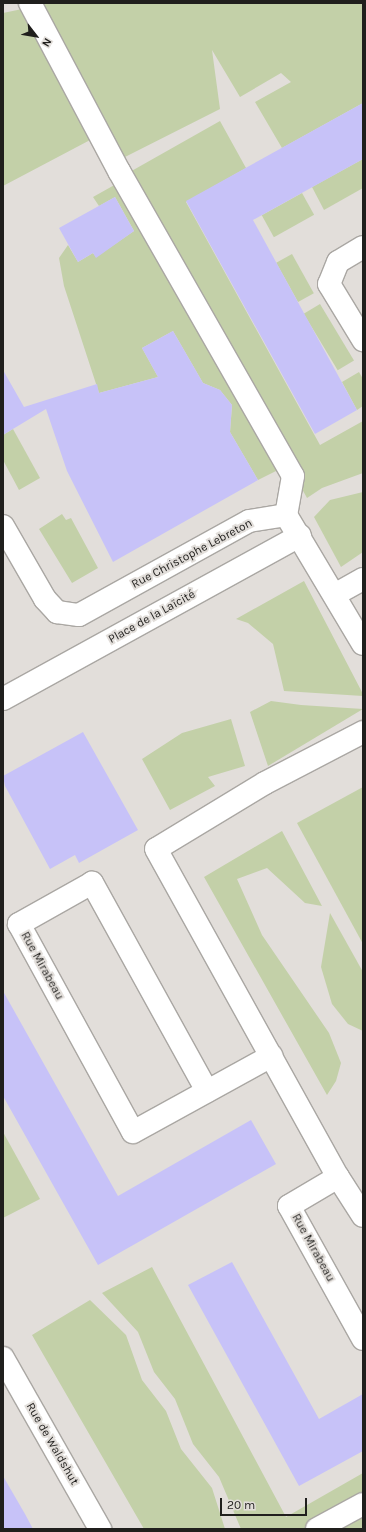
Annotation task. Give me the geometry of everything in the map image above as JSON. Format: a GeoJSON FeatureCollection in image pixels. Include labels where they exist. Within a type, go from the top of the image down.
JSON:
{"type":"FeatureCollection","features":[{"type":"Feature","properties":{"kind":"street"},"geometry":{"type":"LineString","coordinates":[[30,3],[119,171],[292,476],[286,515],[336,594],[363,644]]}},
{"type":"Feature","properties":{"kind":"street"},"geometry":{"type":"LineString","coordinates":[[363,247],[338,262],[329,284],[363,340]]}},
{"type":"Feature","properties":{"kind":"street","name":"Rue Christophe Lebreton"},"geometry":{"type":"LineString","coordinates":[[3,526],[45,599],[57,612],[79,615],[250,521],[286,515]]}},
{"type":"Feature","properties":{"kind":"street","name":"Place de la Laïcité"},"geometry":{"type":"LineString","coordinates":[[3,698],[300,536]]}},
{"type":"Feature","properties":{"kind":"street"},"geometry":{"type":"LineString","coordinates":[[336,594],[363,579]]}},
{"type":"Feature","properties":{"kind":"street"},"geometry":{"type":"LineString","coordinates":[[363,732],[265,783],[156,849],[338,1177],[363,1216]]}},
{"type":"Feature","properties":{"kind":"street","name":"Rue Mirabeau"},"geometry":{"type":"LineString","coordinates":[[207,1091],[92,883],[11,925],[133,1132],[207,1091],[270,1056]]}},
{"type":"Feature","properties":{"kind":"street","name":"Rue Mirabeau"},"geometry":{"type":"LineString","coordinates":[[338,1177],[289,1206],[363,1339]]}},
{"type":"Feature","properties":{"kind":"street","name":"Rue de Waldshut"},"geometry":{"type":"LineString","coordinates":[[3,1358],[100,1529]]}},
{"type":"Feature","properties":{"kind":"street"},"geometry":{"type":"LineString","coordinates":[[317,1529],[363,1504]]}},
{"type":"Feature","properties":{"kind":"green space"},"geometry":{"type":"Polygon","coordinates":[[[42,3],[363,3],[363,103],[282,148],[255,102],[291,82],[281,73],[240,97],[212,50],[220,109],[123,158],[42,3]]]}},
{"type":"Feature","properties":{"kind":"green space"},"geometry":{"type":"Polygon","coordinates":[[[27,8],[29,25],[92,139],[3,186],[3,13],[27,8]]]}},
{"type":"Feature","properties":{"kind":"green space"},"geometry":{"type":"Polygon","coordinates":[[[220,121],[246,168],[186,202],[320,445],[363,421],[363,473],[322,488],[307,498],[128,173],[220,121]]]}},
{"type":"Feature","properties":{"kind":"green space"},"geometry":{"type":"Polygon","coordinates":[[[363,159],[363,188],[324,210],[312,187],[363,159]]]}},
{"type":"Feature","properties":{"kind":"green space"},"geometry":{"type":"Polygon","coordinates":[[[118,183],[280,469],[258,480],[230,432],[232,405],[220,390],[203,383],[173,331],[142,348],[158,377],[99,393],[64,286],[59,258],[68,245],[78,262],[93,253],[96,257],[134,231],[115,197],[99,206],[93,197],[118,183]]]}},
{"type":"Feature","properties":{"kind":"green space"},"geometry":{"type":"Polygon","coordinates":[[[302,193],[314,215],[274,237],[262,215],[302,193]]]}},
{"type":"Feature","properties":{"kind":"green space"},"geometry":{"type":"Polygon","coordinates":[[[292,254],[314,293],[298,302],[276,263],[292,254]]]}},
{"type":"Feature","properties":{"kind":"green space"},"geometry":{"type":"Polygon","coordinates":[[[320,304],[354,361],[338,370],[304,314],[320,304]]]}},
{"type":"Feature","properties":{"kind":"green space"},"geometry":{"type":"Polygon","coordinates":[[[359,372],[363,379],[363,406],[357,410],[342,382],[359,372]]]}},
{"type":"Feature","properties":{"kind":"green space"},"geometry":{"type":"Polygon","coordinates":[[[13,429],[40,478],[19,490],[3,460],[3,435],[13,429]]]}},
{"type":"Feature","properties":{"kind":"green space"},"geometry":{"type":"Polygon","coordinates":[[[363,492],[363,552],[341,567],[314,517],[330,500],[363,492]]]}},
{"type":"Feature","properties":{"kind":"green space"},"geometry":{"type":"Polygon","coordinates":[[[62,514],[66,520],[71,518],[98,568],[72,583],[39,529],[62,514]]]}},
{"type":"Feature","properties":{"kind":"green space"},"geometry":{"type":"Polygon","coordinates":[[[304,581],[363,696],[284,691],[273,644],[248,623],[236,619],[304,581]]]}},
{"type":"Feature","properties":{"kind":"green space"},"geometry":{"type":"Polygon","coordinates":[[[271,701],[301,705],[363,709],[268,766],[250,712],[271,701]]]}},
{"type":"Feature","properties":{"kind":"green space"},"geometry":{"type":"Polygon","coordinates":[[[231,719],[245,766],[208,777],[215,786],[170,810],[142,759],[182,733],[231,719]]]}},
{"type":"Feature","properties":{"kind":"green space"},"geometry":{"type":"Polygon","coordinates":[[[363,787],[363,944],[297,823],[363,787]]]}},
{"type":"Feature","properties":{"kind":"green space"},"geometry":{"type":"Polygon","coordinates":[[[282,831],[322,906],[305,903],[267,868],[237,879],[262,935],[329,1033],[341,1063],[336,1081],[327,1095],[204,877],[282,831]]]}},
{"type":"Feature","properties":{"kind":"green space"},"geometry":{"type":"Polygon","coordinates":[[[330,913],[363,972],[363,1031],[348,1024],[332,1004],[321,967],[330,913]]]}},
{"type":"Feature","properties":{"kind":"green space"},"geometry":{"type":"Polygon","coordinates":[[[3,1132],[40,1199],[3,1218],[3,1132]]]}},
{"type":"Feature","properties":{"kind":"green space"},"geometry":{"type":"Polygon","coordinates":[[[152,1267],[286,1517],[363,1473],[363,1496],[304,1529],[241,1529],[219,1477],[193,1444],[175,1399],[154,1372],[138,1332],[102,1293],[152,1267]]]}},
{"type":"Feature","properties":{"kind":"green space"},"geometry":{"type":"Polygon","coordinates":[[[90,1300],[126,1335],[142,1380],[166,1411],[181,1449],[212,1488],[225,1529],[144,1529],[32,1335],[90,1300]]]}},
{"type":"Feature","properties":{"kind":"green space"},"geometry":{"type":"Polygon","coordinates":[[[363,1511],[363,1529],[330,1529],[363,1511]]]}},
{"type":"Feature","properties":{"kind":"building"},"geometry":{"type":"Polygon","coordinates":[[[363,103],[363,159],[253,220],[357,410],[315,434],[186,201],[363,103]]]}},
{"type":"Feature","properties":{"kind":"building"},"geometry":{"type":"Polygon","coordinates":[[[115,197],[134,231],[96,258],[93,253],[78,262],[59,228],[115,197]]]}},
{"type":"Feature","properties":{"kind":"building"},"geometry":{"type":"Polygon","coordinates":[[[173,331],[203,383],[220,390],[232,405],[230,432],[258,480],[113,562],[67,471],[46,409],[3,435],[3,370],[24,407],[97,384],[99,393],[158,377],[142,348],[173,331]]]}},
{"type":"Feature","properties":{"kind":"building"},"geometry":{"type":"Polygon","coordinates":[[[83,732],[138,830],[79,863],[75,855],[50,869],[5,786],[3,776],[83,732]]]}},
{"type":"Feature","properties":{"kind":"building"},"geometry":{"type":"Polygon","coordinates":[[[3,991],[118,1196],[251,1120],[276,1164],[98,1265],[3,1096],[3,991]]]}},
{"type":"Feature","properties":{"kind":"building"},"geometry":{"type":"Polygon","coordinates":[[[232,1262],[319,1419],[363,1394],[363,1451],[299,1486],[188,1285],[232,1262]]]}},
{"type":"Feature","properties":{"kind":"building"},"geometry":{"type":"Polygon","coordinates":[[[3,1476],[25,1514],[33,1529],[3,1529],[3,1476]]]}}]}
